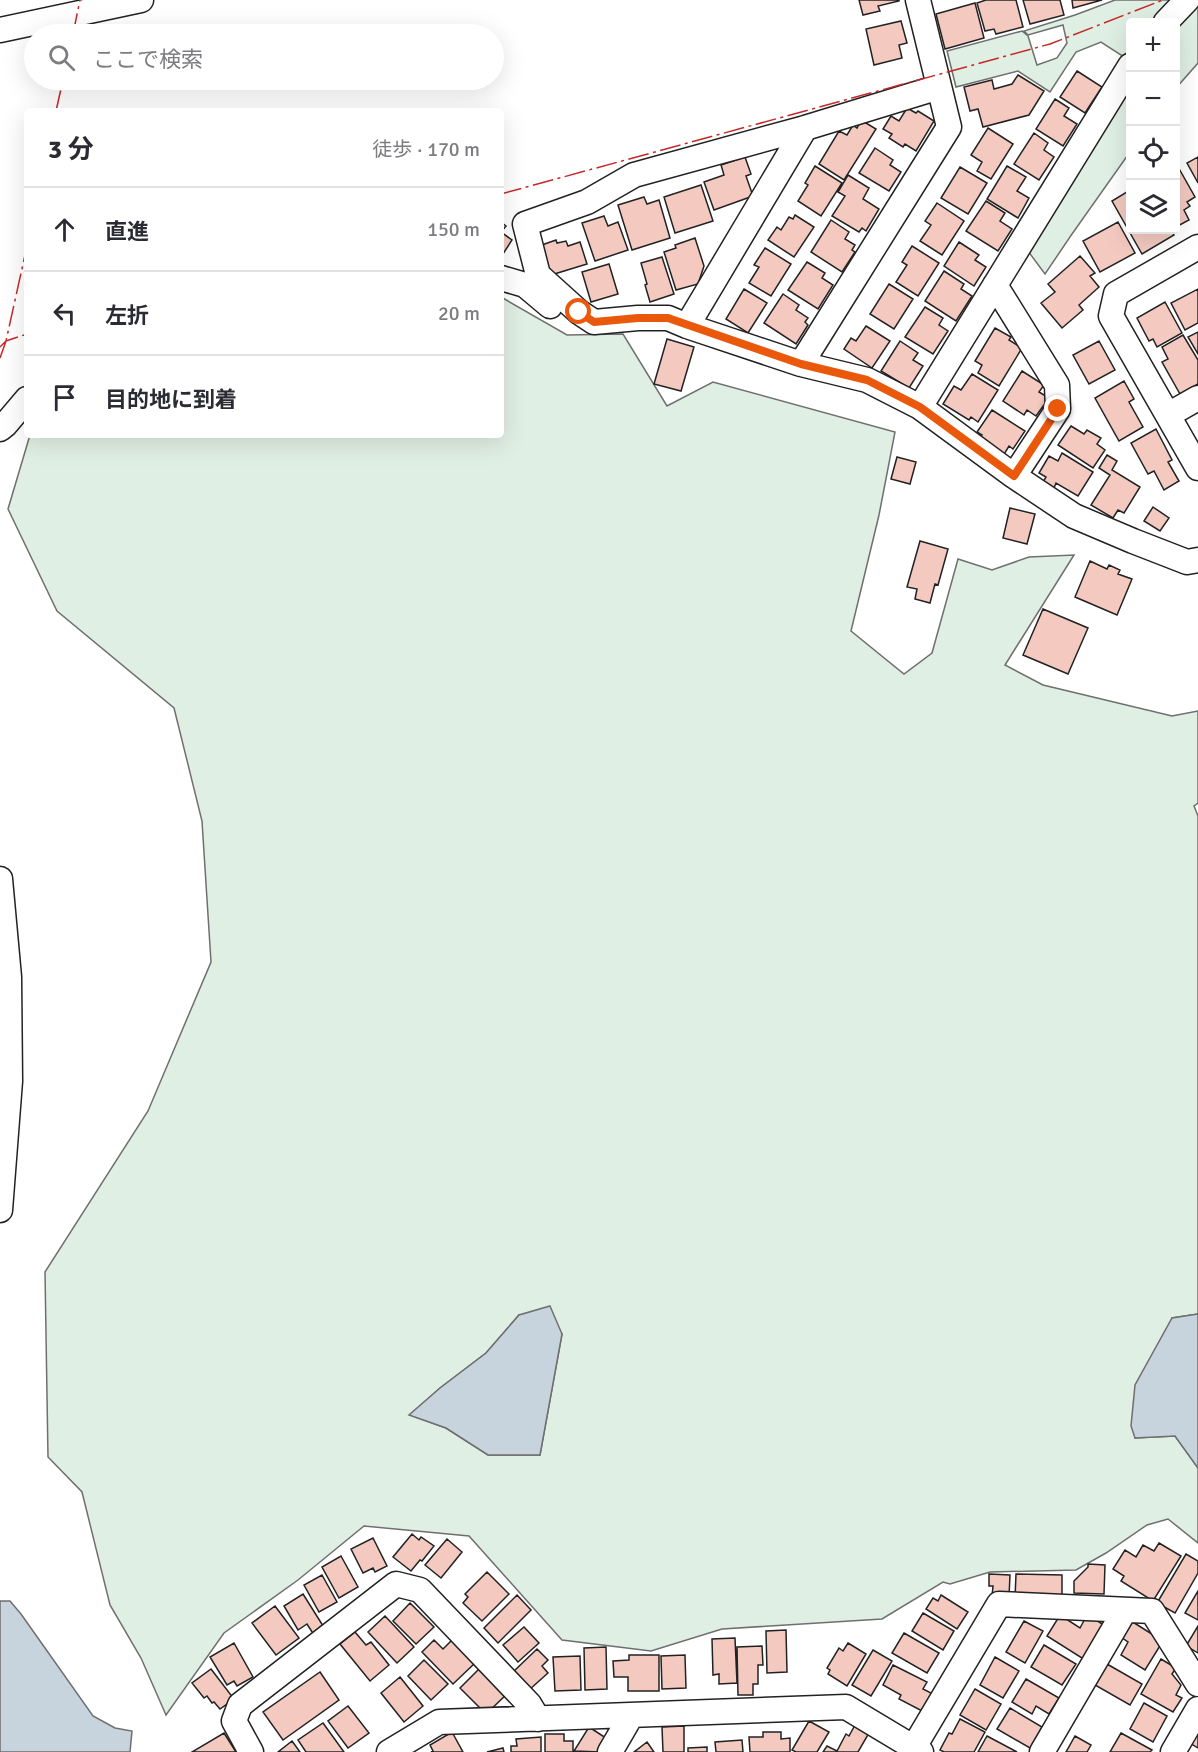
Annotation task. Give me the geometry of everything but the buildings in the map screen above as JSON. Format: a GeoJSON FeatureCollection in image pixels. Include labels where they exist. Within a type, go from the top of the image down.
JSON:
{"type":"FeatureCollection","features":[{"type":"Feature","properties":{"kind":"street"},"geometry":{"type":"LineString","coordinates":[[28,24],[141,0]]}},
{"type":"Feature","properties":{"kind":"street"},"geometry":{"type":"LineString","coordinates":[[801,364],[949,127],[918,0]]}},
{"type":"Feature","properties":{"kind":"street"},"geometry":{"type":"LineString","coordinates":[[1170,18],[1187,0]]}},
{"type":"Feature","properties":{"kind":"street"},"geometry":{"type":"LineString","coordinates":[[0,30],[24,25]]}},
{"type":"Feature","properties":{"kind":"street"},"geometry":{"type":"LineString","coordinates":[[920,407],[1127,72]]}},
{"type":"Feature","properties":{"kind":"street"},"geometry":{"type":"LineString","coordinates":[[594,322],[579,312],[538,275],[525,224],[587,202],[634,176],[805,128],[939,87]]}},
{"type":"Feature","properties":{"kind":"street"},"geometry":{"type":"LineString","coordinates":[[687,326],[805,128]]}},
{"type":"Feature","properties":{"kind":"street"},"geometry":{"type":"LineString","coordinates":[[1198,247],[1116,294],[1111,316],[1198,468]]}},
{"type":"Feature","properties":{"kind":"street"},"geometry":{"type":"LineString","coordinates":[[504,279],[525,285],[565,319],[594,322],[668,318],[801,364],[867,380],[920,407],[1014,476],[1074,516],[1187,562],[1198,560]]}},
{"type":"Feature","properties":{"kind":"street"},"geometry":{"type":"LineString","coordinates":[[994,285],[1057,385],[1058,409],[1014,476]]}},
{"type":"Feature","properties":{"kind":"street"},"geometry":{"type":"LineString","coordinates":[[1168,415],[1198,398]]}},
{"type":"Feature","properties":{"kind":"street"},"geometry":{"type":"LineString","coordinates":[[0,429],[24,403]]}},
{"type":"Feature","properties":{"kind":"street"},"geometry":{"type":"LineString","coordinates":[[0,879],[9,977],[10,1081],[0,1210]]}},
{"type":"Feature","properties":{"kind":"street"},"geometry":{"type":"LineString","coordinates":[[251,1752],[234,1721],[240,1705],[396,1584],[420,1590],[529,1704],[538,1719]]}},
{"type":"Feature","properties":{"kind":"street"},"geometry":{"type":"LineString","coordinates":[[397,1750],[440,1722],[846,1707],[916,1751],[999,1604],[1152,1611],[1198,1684]]}},
{"type":"Feature","properties":{"kind":"street"},"geometry":{"type":"LineString","coordinates":[[1042,1752],[1125,1610]]}},
{"type":"Feature","properties":{"kind":"street"},"geometry":{"type":"LineString","coordinates":[[1173,1752],[1198,1709]]}},
{"type":"Feature","properties":{"kind":"street"},"geometry":{"type":"LineString","coordinates":[[610,1752],[631,1716]]}},
{"type":"Feature","properties":{"kind":"green space"},"geometry":{"type":"Polygon","coordinates":[[[1115,0],[1170,1],[1154,18],[1126,18],[1126,53],[1124,57],[1101,42],[1076,52],[1050,92],[1018,71],[956,87],[947,51],[1022,31],[1028,36],[1037,65],[1057,58],[1067,43],[1063,25],[1028,35],[1024,31],[1115,0]]]}},
{"type":"Feature","properties":{"kind":"green space"},"geometry":{"type":"Polygon","coordinates":[[[1198,4],[1198,63],[1180,83],[1180,72],[1180,24],[1198,4]]]}},
{"type":"Feature","properties":{"kind":"green space"},"geometry":{"type":"Polygon","coordinates":[[[1126,93],[1126,158],[1045,274],[1028,251],[1126,93]]]}},
{"type":"Feature","properties":{"kind":"green space"},"geometry":{"type":"Polygon","coordinates":[[[504,299],[567,335],[623,334],[667,406],[713,382],[895,432],[879,515],[851,631],[904,674],[932,653],[958,559],[992,570],[1029,557],[1074,555],[1005,665],[1043,685],[1172,716],[1198,711],[1198,803],[1194,806],[1198,816],[1198,1314],[1172,1318],[1135,1438],[1175,1436],[1198,1468],[1198,1543],[1168,1519],[1147,1525],[1076,1570],[990,1572],[950,1584],[943,1582],[882,1619],[722,1629],[651,1651],[562,1640],[469,1536],[364,1526],[298,1580],[224,1633],[166,1715],[141,1658],[110,1605],[82,1492],[48,1457],[45,1272],[148,1111],[211,962],[202,821],[174,708],[57,611],[8,509],[29,438],[504,438],[504,299]],[[519,1315],[486,1353],[440,1388],[410,1415],[446,1428],[488,1455],[540,1455],[562,1334],[519,1315]]]}},
{"type":"Feature","properties":{"kind":"shaded area"},"geometry":{"type":"Polygon","coordinates":[[[550,1306],[562,1334],[540,1455],[488,1455],[446,1428],[409,1415],[486,1353],[519,1315],[550,1306]]]}},
{"type":"Feature","properties":{"kind":"shaded area"},"geometry":{"type":"Polygon","coordinates":[[[1198,1314],[1198,1468],[1175,1436],[1135,1438],[1131,1426],[1135,1385],[1172,1318],[1198,1314]]]}},
{"type":"Feature","properties":{"kind":"shaded area"},"geometry":{"type":"Polygon","coordinates":[[[0,1601],[10,1601],[21,1614],[93,1716],[115,1728],[132,1731],[130,1752],[0,1752],[0,1601]]]}},
{"type":"Feature","properties":{"kind":"power"},"geometry":{"type":"LineString","coordinates":[[75,24],[80,0]]}},
{"type":"Feature","properties":{"kind":"power"},"geometry":{"type":"LineString","coordinates":[[504,193],[1050,44],[1163,0]]}},
{"type":"Feature","properties":{"kind":"power"},"geometry":{"type":"LineString","coordinates":[[57,108],[61,90]]}},
{"type":"Feature","properties":{"kind":"power"},"geometry":{"type":"LineString","coordinates":[[0,358],[6,341],[24,260]]}},
{"type":"Feature","properties":{"kind":"power"},"geometry":{"type":"LineString","coordinates":[[0,347],[6,341],[24,335]]}},
{"type":"Feature","properties":{"kind":"route"},"geometry":{"type":"LineString","coordinates":[[579,312],[594,322],[668,318],[801,364],[867,380],[920,407],[1014,476],[1058,409]]}}]}
